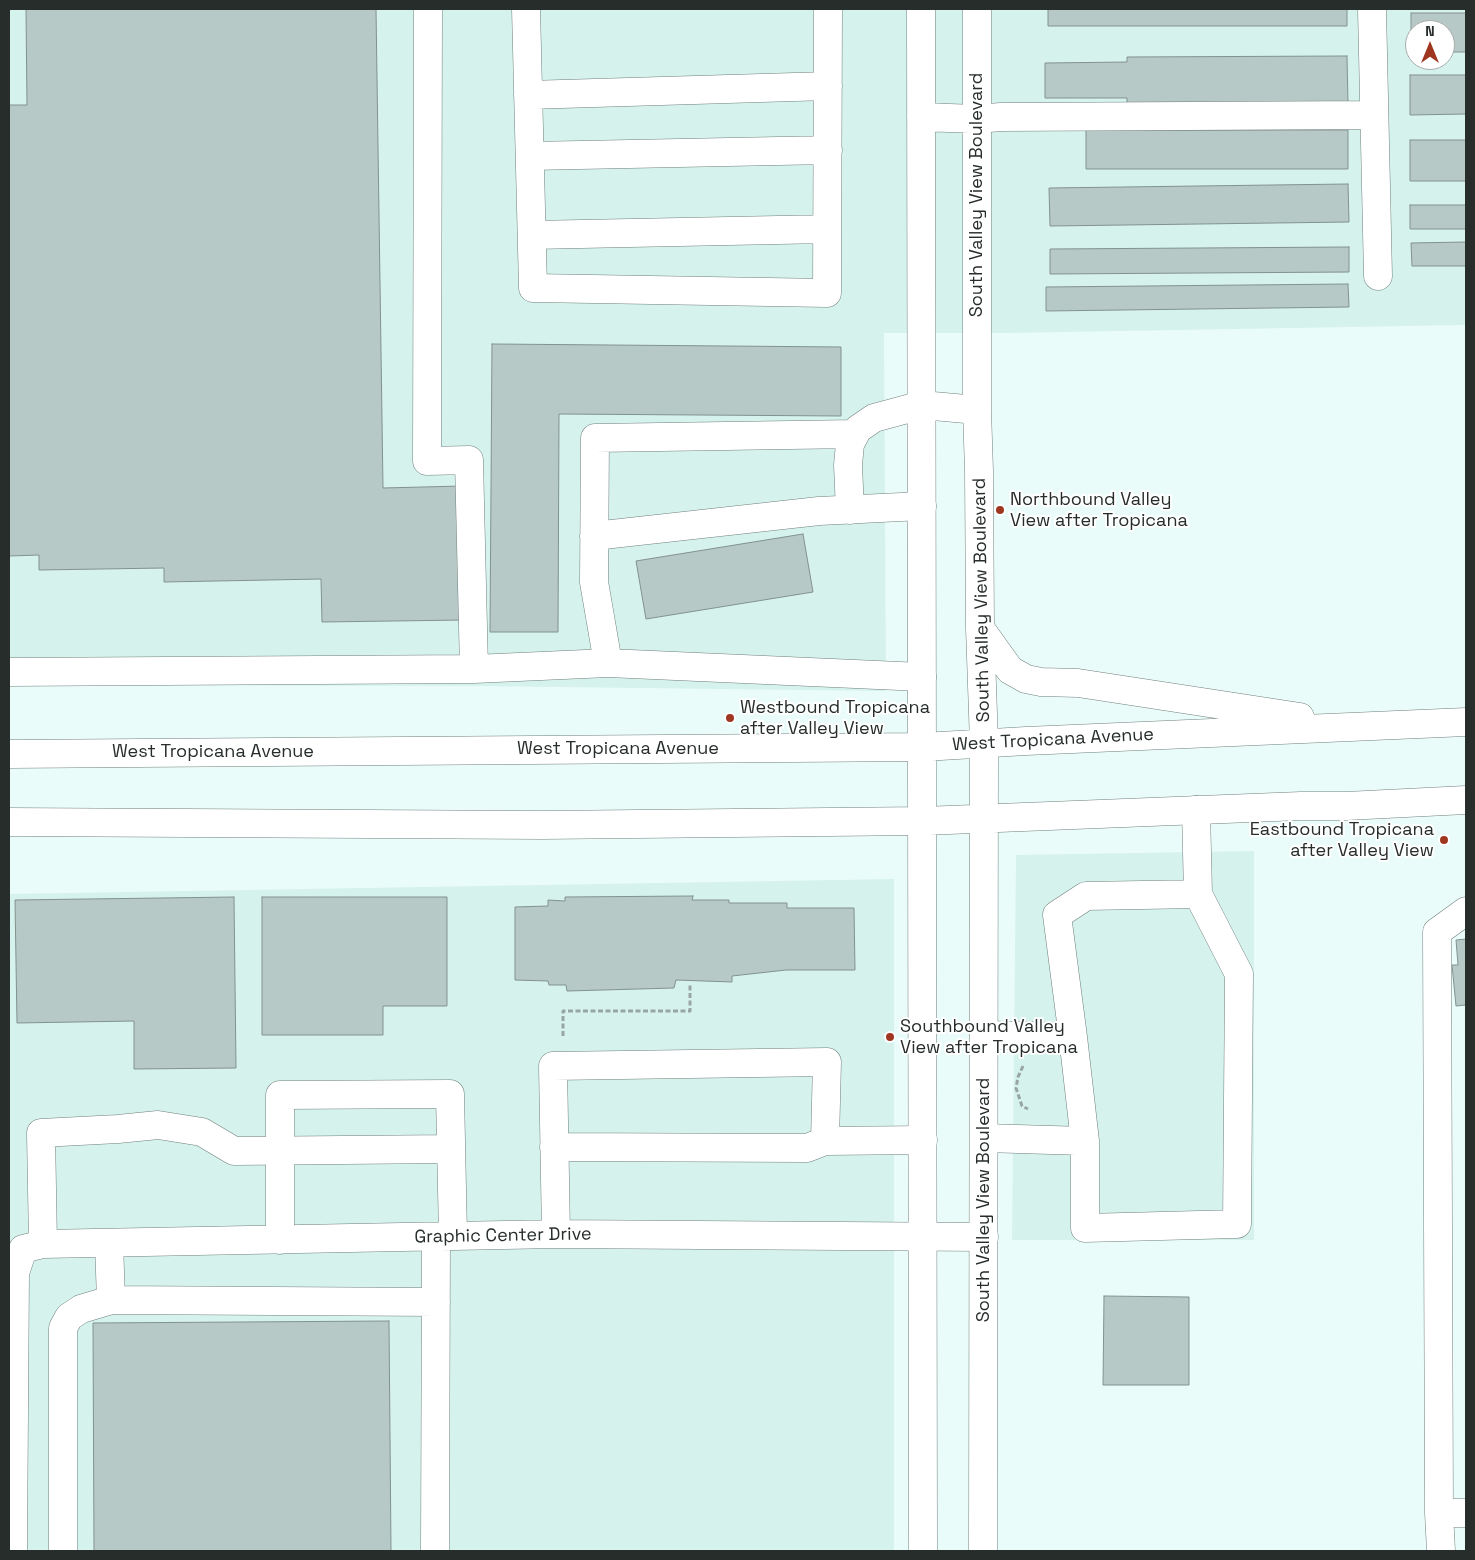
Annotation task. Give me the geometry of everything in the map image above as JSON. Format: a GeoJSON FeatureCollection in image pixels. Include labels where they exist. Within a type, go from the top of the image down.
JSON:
{"type":"FeatureCollection","features":[{"type":"Feature","properties":{"kind":"main road"},"geometry":{"type":"LineString","coordinates":[[428,9],[427,461],[469,460],[474,669]]}},
{"type":"Feature","properties":{"kind":"main road"},"geometry":{"type":"LineString","coordinates":[[526,9],[533,288],[827,293],[828,9]]}},
{"type":"Feature","properties":{"kind":"main road"},"geometry":{"type":"LineString","coordinates":[[920,9],[922,1236],[925,1543]]}},
{"type":"Feature","properties":{"kind":"main road","name":"South Valley View Boulevard"},"geometry":{"type":"LineString","coordinates":[[978,9],[977,410],[980,628],[984,743],[984,1551]]}},
{"type":"Feature","properties":{"kind":"main road"},"geometry":{"type":"LineString","coordinates":[[1372,9],[1378,276]]}},
{"type":"Feature","properties":{"kind":"main road"},"geometry":{"type":"LineString","coordinates":[[528,95],[828,86]]}},
{"type":"Feature","properties":{"kind":"main road"},"geometry":{"type":"LineString","coordinates":[[921,117],[977,119],[1011,117],[1374,115]]}},
{"type":"Feature","properties":{"kind":"main road"},"geometry":{"type":"LineString","coordinates":[[530,156],[828,150]]}},
{"type":"Feature","properties":{"kind":"main road"},"geometry":{"type":"LineString","coordinates":[[532,235],[827,229]]}},
{"type":"Feature","properties":{"kind":"main road"},"geometry":{"type":"LineString","coordinates":[[850,510],[848,465],[850,444],[858,429],[874,418],[922,406],[977,410]]}},
{"type":"Feature","properties":{"kind":"main road"},"geometry":{"type":"LineString","coordinates":[[608,663],[594,582],[595,438],[855,434]]}},
{"type":"Feature","properties":{"kind":"main road"},"geometry":{"type":"LineString","coordinates":[[594,536],[810,512],[922,506]]}},
{"type":"Feature","properties":{"kind":"main road"},"geometry":{"type":"LineString","coordinates":[[980,628],[1010,670],[1026,679],[1041,682],[1078,683],[1358,726]]}},
{"type":"Feature","properties":{"kind":"main road"},"geometry":{"type":"LineString","coordinates":[[9,672],[474,669],[608,663],[922,677]]}},
{"type":"Feature","properties":{"kind":"main road","name":"West Tropicana Avenue"},"geometry":{"type":"LineString","coordinates":[[9,754],[922,747],[1466,722]]}},
{"type":"Feature","properties":{"kind":"main road"},"geometry":{"type":"LineString","coordinates":[[9,822],[552,825],[922,822],[1466,800]]}},
{"type":"Feature","properties":{"kind":"main road"},"geometry":{"type":"LineString","coordinates":[[1196,810],[1198,894],[1240,974],[1237,1224],[1085,1228],[1085,1141],[1056,915],[1086,896],[1198,894]]}},
{"type":"Feature","properties":{"kind":"main road"},"geometry":{"type":"LineString","coordinates":[[1441,1551],[1439,1513],[1437,932],[1466,911]]}},
{"type":"Feature","properties":{"kind":"main road"},"geometry":{"type":"LineString","coordinates":[[984,1035],[1073,1037]]}},
{"type":"Feature","properties":{"kind":"main road"},"geometry":{"type":"LineString","coordinates":[[556,1234],[553,1066],[827,1062],[825,1141]]}},
{"type":"Feature","properties":{"kind":"main road"},"geometry":{"type":"LineString","coordinates":[[280,1240],[280,1095],[450,1094],[451,1149],[444,1237],[436,1302],[435,1551]]}},
{"type":"Feature","properties":{"kind":"main road"},"geometry":{"type":"LineString","coordinates":[[13,1551],[20,1260],[41,1133],[158,1125],[202,1132],[234,1151],[451,1149]]}},
{"type":"Feature","properties":{"kind":"main road"},"geometry":{"type":"LineString","coordinates":[[984,1138],[1085,1141]]}},
{"type":"Feature","properties":{"kind":"main road"},"geometry":{"type":"LineString","coordinates":[[554,1147],[807,1148],[825,1141],[922,1140]]}},
{"type":"Feature","properties":{"kind":"main road","name":"Graphic Center Drive"},"geometry":{"type":"LineString","coordinates":[[20,1260],[108,1243],[556,1234],[984,1237]]}},
{"type":"Feature","properties":{"kind":"main road"},"geometry":{"type":"LineString","coordinates":[[108,1243],[111,1300]]}},
{"type":"Feature","properties":{"kind":"main road"},"geometry":{"type":"LineString","coordinates":[[63,1551],[63,1328],[69,1317],[81,1309],[111,1300],[436,1302]]}},
{"type":"Feature","properties":{"kind":"main road"},"geometry":{"type":"LineString","coordinates":[[1439,1513],[1466,1513]]}},
{"type":"Feature","properties":{"kind":"path"},"geometry":{"type":"LineString","coordinates":[[563,1012],[690,1012],[690,983]]}},
{"type":"Feature","properties":{"kind":"path"},"geometry":{"type":"LineString","coordinates":[[1029,1062],[1023,1065],[1016,1088],[1022,1106],[1033,1113]]}},
{"type":"Feature","properties":{"kind":"shaded area"},"geometry":{"type":"Polygon","coordinates":[[[9,9],[1466,9],[1466,325],[1006,333],[884,333],[886,691],[473,686],[9,685],[9,9]]]}},
{"type":"Feature","properties":{"kind":"shaded area"},"geometry":{"type":"Polygon","coordinates":[[[1254,851],[1254,1240],[1012,1240],[1016,855],[1254,851]]]}},
{"type":"Feature","properties":{"kind":"shaded area"},"geometry":{"type":"Polygon","coordinates":[[[894,879],[894,1551],[9,1551],[9,894],[894,879]]]}},
{"type":"Feature","properties":{"kind":"building"},"geometry":{"type":"Polygon","coordinates":[[[26,9],[376,9],[383,488],[462,486],[464,620],[322,622],[321,579],[164,582],[164,568],[39,570],[39,555],[9,556],[9,105],[27,105],[26,9]]]}},
{"type":"Feature","properties":{"kind":"building"},"geometry":{"type":"Polygon","coordinates":[[[1048,9],[1347,9],[1347,26],[1048,26],[1048,9]]]}},
{"type":"Feature","properties":{"kind":"building"},"geometry":{"type":"Polygon","coordinates":[[[1411,13],[1466,13],[1466,52],[1455,52],[1455,20],[1411,20],[1411,13]]]}},
{"type":"Feature","properties":{"kind":"building"},"geometry":{"type":"Polygon","coordinates":[[[1347,56],[1348,103],[1127,104],[1127,98],[1045,98],[1045,63],[1127,62],[1127,57],[1347,56]]]}},
{"type":"Feature","properties":{"kind":"building"},"geometry":{"type":"Polygon","coordinates":[[[1410,75],[1466,75],[1466,114],[1410,115],[1410,75]]]}},
{"type":"Feature","properties":{"kind":"building"},"geometry":{"type":"Polygon","coordinates":[[[1086,130],[1348,130],[1348,169],[1086,169],[1086,130]]]}},
{"type":"Feature","properties":{"kind":"building"},"geometry":{"type":"Polygon","coordinates":[[[1410,140],[1466,140],[1466,181],[1410,181],[1410,140]]]}},
{"type":"Feature","properties":{"kind":"building"},"geometry":{"type":"Polygon","coordinates":[[[1348,184],[1349,222],[1050,226],[1049,188],[1348,184]]]}},
{"type":"Feature","properties":{"kind":"building"},"geometry":{"type":"Polygon","coordinates":[[[1410,205],[1466,205],[1466,229],[1410,229],[1410,205]]]}},
{"type":"Feature","properties":{"kind":"building"},"geometry":{"type":"Polygon","coordinates":[[[1466,242],[1466,266],[1412,266],[1411,243],[1466,242]]]}},
{"type":"Feature","properties":{"kind":"building"},"geometry":{"type":"Polygon","coordinates":[[[1349,247],[1349,272],[1050,274],[1050,249],[1349,247]]]}},
{"type":"Feature","properties":{"kind":"building"},"geometry":{"type":"Polygon","coordinates":[[[1348,284],[1349,307],[1046,311],[1046,287],[1348,284]]]}},
{"type":"Feature","properties":{"kind":"building"},"geometry":{"type":"Polygon","coordinates":[[[492,344],[841,347],[841,416],[559,414],[558,632],[490,632],[492,344]]]}},
{"type":"Feature","properties":{"kind":"building"},"geometry":{"type":"Polygon","coordinates":[[[803,534],[813,592],[646,619],[636,561],[803,534]]]}},
{"type":"Feature","properties":{"kind":"building"},"geometry":{"type":"Polygon","coordinates":[[[693,896],[692,900],[729,900],[729,903],[787,903],[787,908],[854,908],[855,970],[786,970],[732,976],[732,982],[676,980],[674,988],[567,991],[566,985],[549,985],[548,981],[515,980],[515,907],[548,906],[548,900],[565,901],[565,897],[693,896]]]}},
{"type":"Feature","properties":{"kind":"building"},"geometry":{"type":"Polygon","coordinates":[[[234,897],[236,1068],[134,1069],[134,1021],[17,1023],[15,900],[234,897]]]}},
{"type":"Feature","properties":{"kind":"building"},"geometry":{"type":"Polygon","coordinates":[[[262,897],[447,897],[447,1006],[383,1006],[383,1035],[262,1035],[262,897]]]}},
{"type":"Feature","properties":{"kind":"building"},"geometry":{"type":"Polygon","coordinates":[[[1466,939],[1466,1005],[1456,1006],[1452,965],[1458,965],[1456,940],[1466,939]]]}},
{"type":"Feature","properties":{"kind":"building"},"geometry":{"type":"Polygon","coordinates":[[[1104,1296],[1189,1297],[1189,1385],[1103,1385],[1104,1296]]]}},
{"type":"Feature","properties":{"kind":"building"},"geometry":{"type":"Polygon","coordinates":[[[389,1321],[391,1551],[94,1551],[93,1323],[389,1321]]]}},
{"type":"Feature","properties":{"kind":"place","name":"Northbound Valley View after Tropicana"},"geometry":{"type":"Point","coordinates":[1000,510]}},
{"type":"Feature","properties":{"kind":"place","name":"Westbound Tropicana after Valley View"},"geometry":{"type":"Point","coordinates":[730,718]}},
{"type":"Feature","properties":{"kind":"place","name":"Eastbound Tropicana after Valley View"},"geometry":{"type":"Point","coordinates":[1444,840]}},
{"type":"Feature","properties":{"kind":"place","name":"Southbound Valley View after Tropicana"},"geometry":{"type":"Point","coordinates":[890,1037]}}]}
